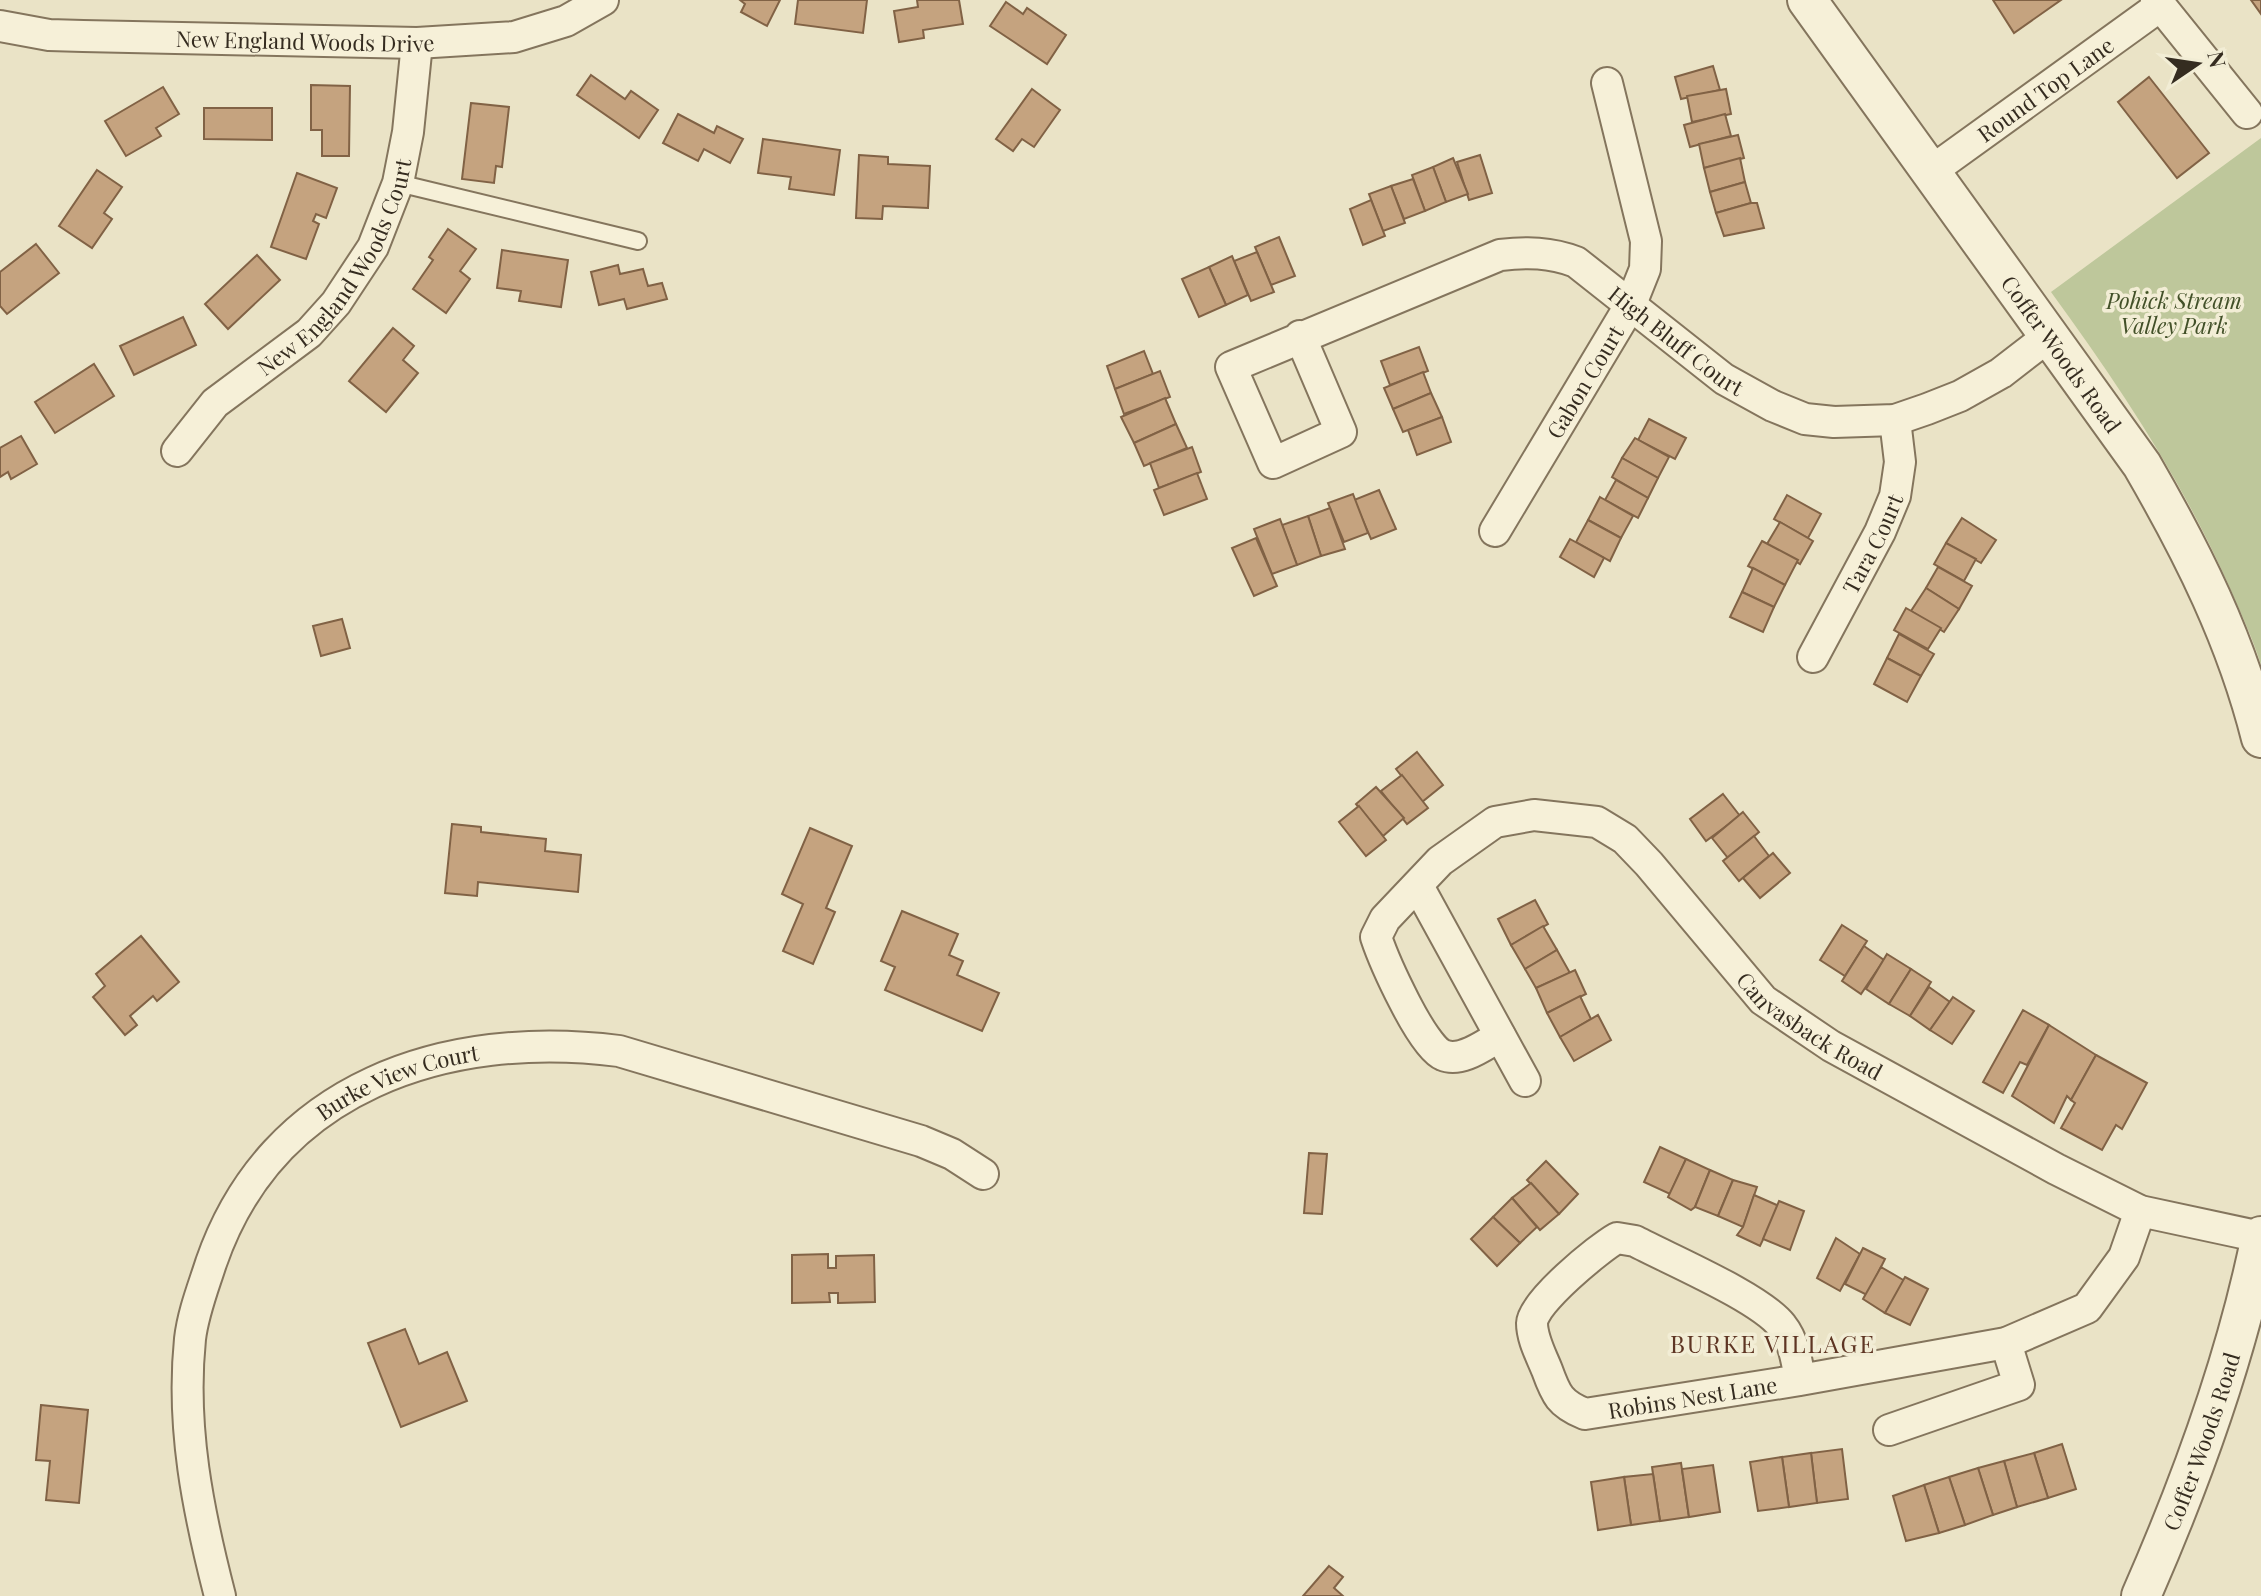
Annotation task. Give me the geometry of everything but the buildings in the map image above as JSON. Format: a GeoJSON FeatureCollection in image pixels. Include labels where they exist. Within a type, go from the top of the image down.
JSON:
{"type":"FeatureCollection","features":[{"type":"Feature","properties":{"kind":"street","name":"New England Woods Drive"},"geometry":{"type":"LineString","coordinates":[[0,26],[60,35],[417,43],[514,37],[566,21],[603,0]]}},
{"type":"Feature","properties":{"kind":"street","name":"Coffer Woods Road"},"geometry":{"type":"LineString","coordinates":[[1807,0],[2142,465],[2188,544],[2228,633],[2261,738]]}},
{"type":"Feature","properties":{"kind":"street","name":"Round Top Lane"},"geometry":{"type":"LineString","coordinates":[[1930,172],[2158,3],[2247,113]]}},
{"type":"Feature","properties":{"kind":"street","name":"New England Woods Court"},"geometry":{"type":"LineString","coordinates":[[177,451],[215,403],[309,333],[336,303],[373,247],[398,183],[408,132],[417,43]]}},
{"type":"Feature","properties":{"kind":"street","name":"Gabon Court"},"geometry":{"type":"LineString","coordinates":[[1495,531],[1631,304],[1645,269],[1646,241],[1607,83]]}},
{"type":"Feature","properties":{"kind":"street","name":"High Bluff Court"},"geometry":{"type":"LineString","coordinates":[[1300,336],[1462,268],[1500,255],[1527,252],[1556,254],[1576,262],[1724,379],[1773,406],[1805,419],[1895,420],[1960,396],[2001,373],[2049,336]]}},
{"type":"Feature","properties":{"kind":"street","name":"Tara Court"},"geometry":{"type":"LineString","coordinates":[[1813,657],[1880,532],[1895,496],[1900,462],[1895,420]]}},
{"type":"Feature","properties":{"kind":"street","name":"Canvasback Road"},"geometry":{"type":"LineString","coordinates":[[1500,1036],[1462,1056],[1444,1056],[1429,1046],[1383,958],[1376,937],[1385,919],[1440,861],[1495,822],[1534,815],[1597,822],[1625,839],[1649,864],[1763,1000],[1831,1046],[2056,1169],[2140,1211],[2261,1237]]}},
{"type":"Feature","properties":{"kind":"street"},"geometry":{"type":"LineString","coordinates":[[1418,886],[1525,1081]]}},
{"type":"Feature","properties":{"kind":"street","name":"Burke View Court"},"geometry":{"type":"LineString","coordinates":[[220,1596],[200,1516],[188,1426],[191,1336],[198,1301],[219,1239],[255,1176],[285,1141],[319,1112],[361,1086],[408,1067],[497,1048],[555,1045],[619,1051],[921,1141],[952,1154],[983,1174]]}},
{"type":"Feature","properties":{"kind":"street","name":"Robins Nest Lane"},"geometry":{"type":"LineString","coordinates":[[1800,1380],[1794,1350],[1783,1327],[1760,1306],[1635,1241],[1617,1238],[1603,1246],[1539,1307],[1532,1320],[1534,1339],[1556,1394],[1568,1407],[1585,1414],[1800,1380],[2006,1343],[2087,1308],[2124,1257],[2140,1211]]}},
{"type":"Feature","properties":{"kind":"street","name":"Coffer Woods Road"},"geometry":{"type":"LineString","coordinates":[[2141,1596],[2166,1540],[2220,1392],[2243,1322],[2261,1237]]}},
{"type":"Feature","properties":{"kind":"street"},"geometry":{"type":"LineString","coordinates":[[1889,1430],[2019,1385],[2006,1343]]}},
{"type":"Feature","properties":{"kind":"lane"},"geometry":{"type":"LineString","coordinates":[[398,183],[638,241]]}},
{"type":"Feature","properties":{"kind":"green space","name":"Pohick Stream Valley Park"},"geometry":{"type":"Polygon","coordinates":[[[2261,138],[2261,665],[2246,625],[2191,508],[2125,398],[2051,292],[2261,138]]]}},
{"type":"Feature","properties":{"kind":"district","name":"BURKE VILLAGE"},"geometry":{"type":"Point","coordinates":[1773,1343]}}]}
